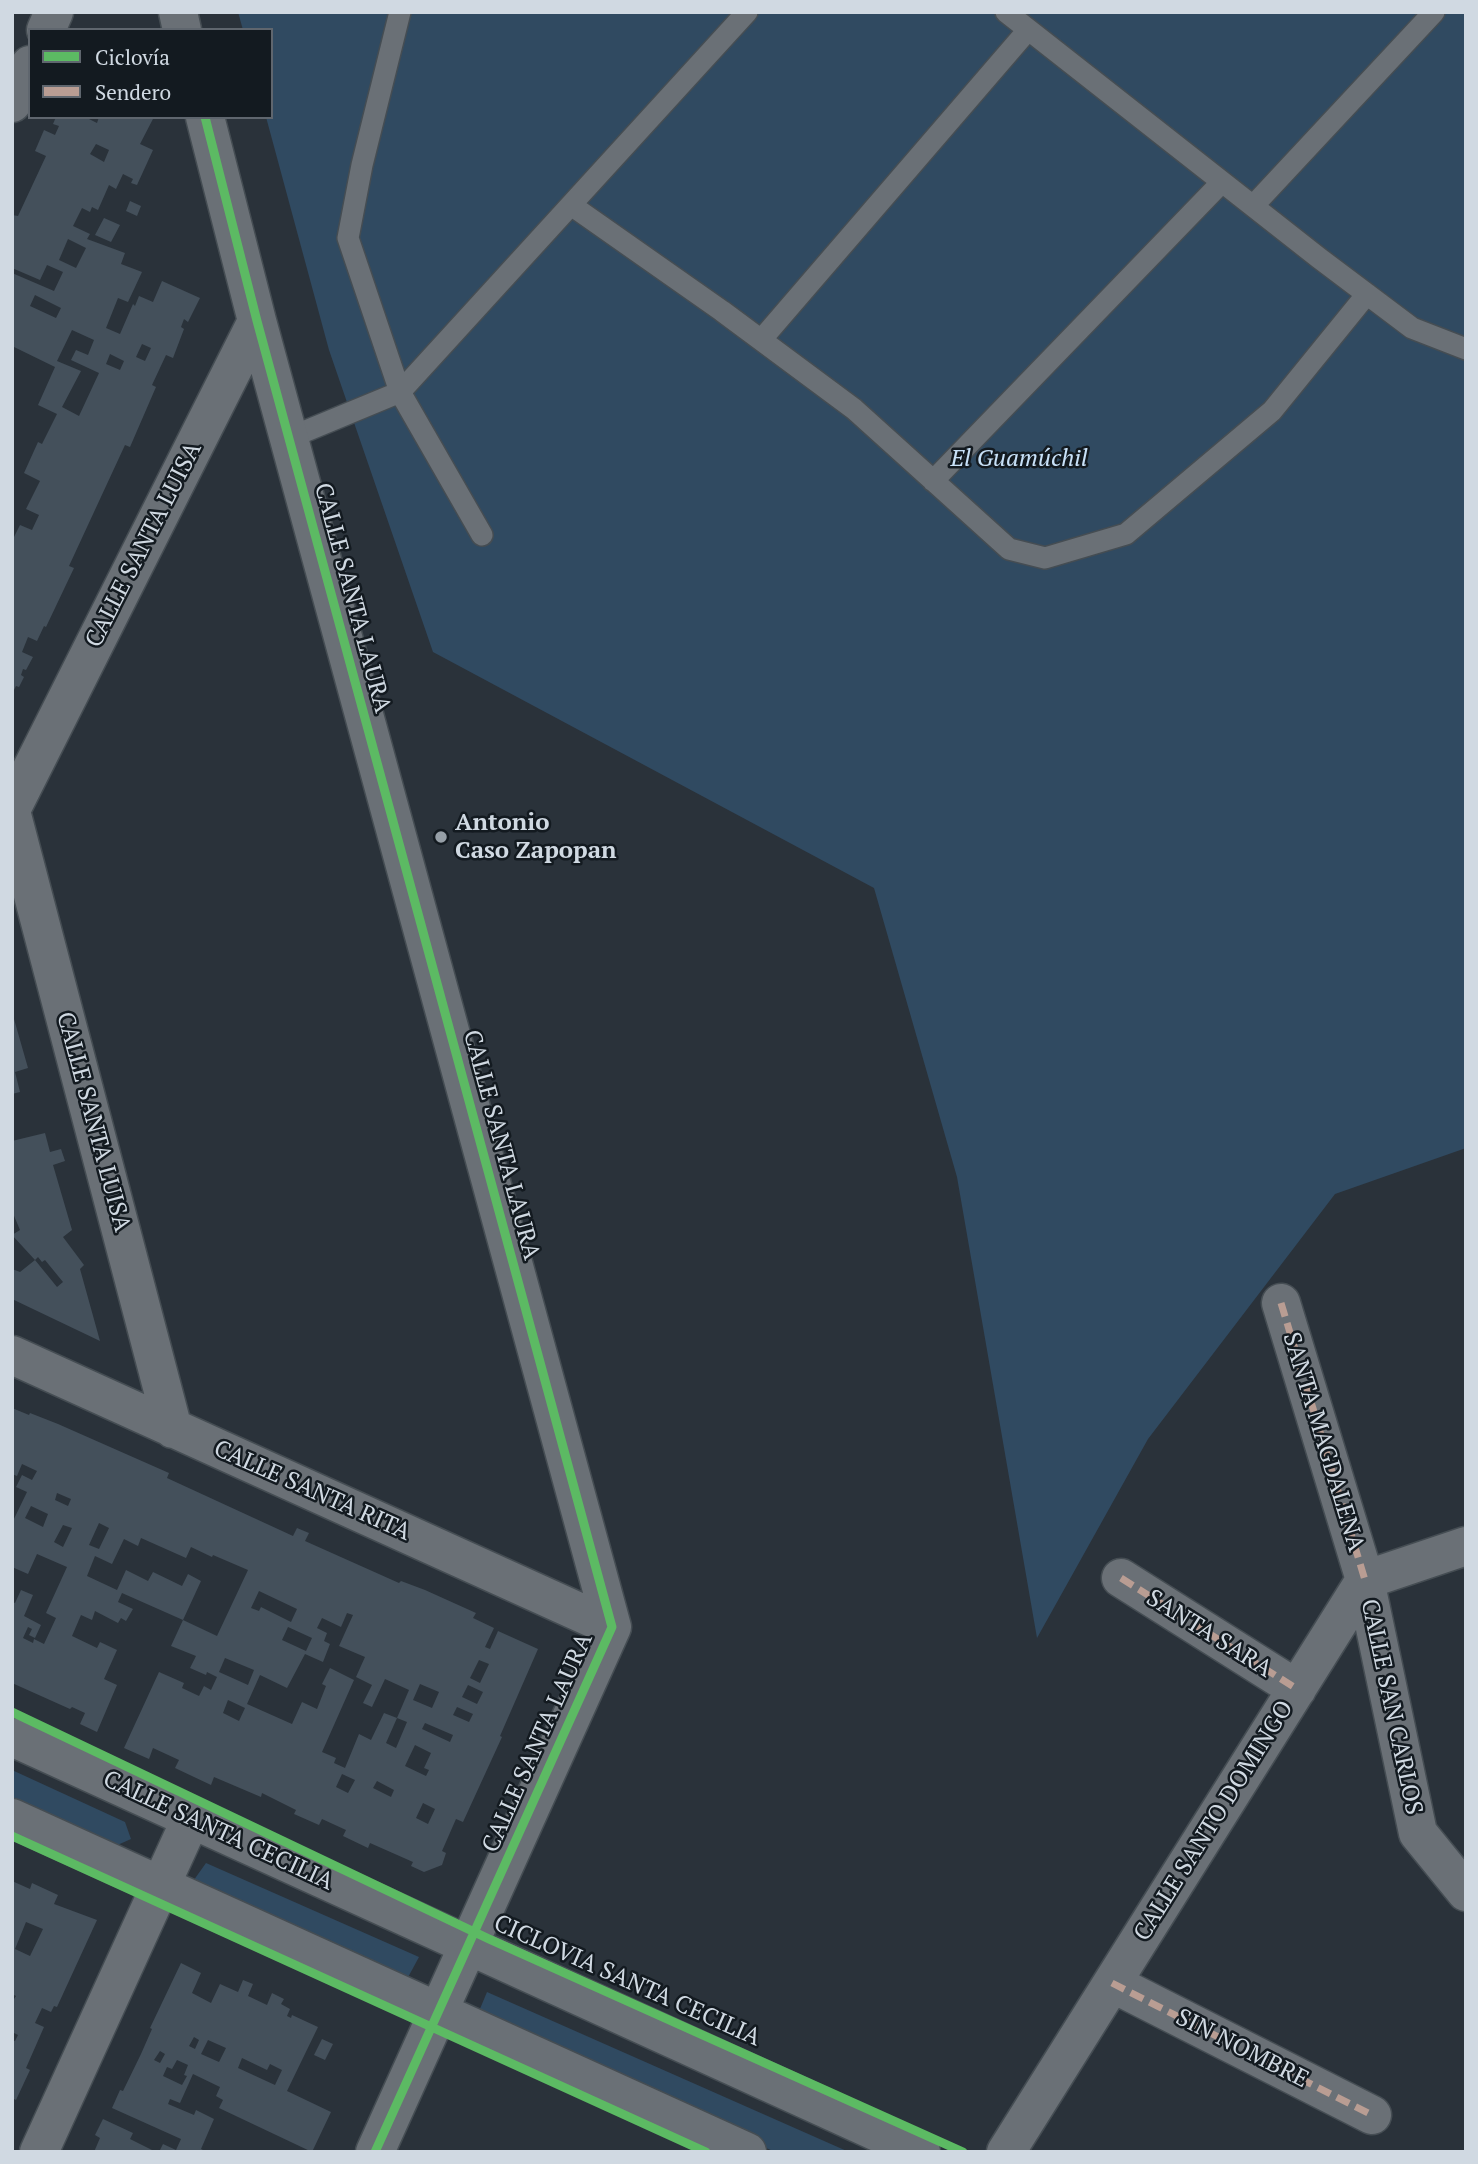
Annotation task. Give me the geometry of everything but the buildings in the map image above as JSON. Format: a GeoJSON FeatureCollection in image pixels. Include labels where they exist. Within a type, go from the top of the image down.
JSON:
{"type":"FeatureCollection","features":[{"type":"Feature","properties":{"kind":"street"},"geometry":{"type":"LineString","coordinates":[[47,28],[54,12]]}},
{"type":"Feature","properties":{"kind":"street"},"geometry":{"type":"LineString","coordinates":[[12,103],[28,69]]}},
{"type":"Feature","properties":{"kind":"street","name":"CALLE SANTA LAURA"},"geometry":{"type":"LineString","coordinates":[[206,119],[257,321],[612,1627],[375,2152]]}},
{"type":"Feature","properties":{"kind":"street","name":"CALLE SANTA LUISA"},"geometry":{"type":"LineString","coordinates":[[12,808],[257,321]]}},
{"type":"Feature","properties":{"kind":"street","name":"CALLE SANTA LUISA"},"geometry":{"type":"LineString","coordinates":[[12,815],[173,1429]]}},
{"type":"Feature","properties":{"kind":"street","name":"SANTA MAGDALENA"},"geometry":{"type":"LineString","coordinates":[[1282,1303],[1365,1580]]}},
{"type":"Feature","properties":{"kind":"street","name":"CALLE SANTA RITA"},"geometry":{"type":"LineString","coordinates":[[12,1355],[612,1627]]}},
{"type":"Feature","properties":{"kind":"street"},"geometry":{"type":"LineString","coordinates":[[1365,1580],[1466,1546]]}},
{"type":"Feature","properties":{"kind":"street","name":"SANTA SARA"},"geometry":{"type":"LineString","coordinates":[[1121,1578],[1297,1689]]}},
{"type":"Feature","properties":{"kind":"street","name":"CALLE SANTO DOMINGO"},"geometry":{"type":"LineString","coordinates":[[1006,2152],[1365,1580]]}},
{"type":"Feature","properties":{"kind":"street","name":"CALLE SAN CARLOS"},"geometry":{"type":"LineString","coordinates":[[1365,1580],[1418,1833],[1466,1892]]}},
{"type":"Feature","properties":{"kind":"street","name":"CALLE SANTA CECILIA"},"geometry":{"type":"LineString","coordinates":[[12,1737],[921,2152]]}},
{"type":"Feature","properties":{"kind":"street"},"geometry":{"type":"LineString","coordinates":[[12,1818],[747,2152]]}},
{"type":"Feature","properties":{"kind":"street"},"geometry":{"type":"LineString","coordinates":[[39,2152],[191,1819]]}},
{"type":"Feature","properties":{"kind":"street","name":"SIN NOMBRE"},"geometry":{"type":"LineString","coordinates":[[1112,1983],[1372,2115]]}},
{"type":"Feature","properties":{"kind":"lane"},"geometry":{"type":"LineString","coordinates":[[400,12],[362,165],[348,238],[400,392],[482,535]]}},
{"type":"Feature","properties":{"kind":"lane"},"geometry":{"type":"LineString","coordinates":[[289,438],[400,392],[747,12]]}},
{"type":"Feature","properties":{"kind":"lane"},"geometry":{"type":"LineString","coordinates":[[1006,12],[1412,328],[1466,349]]}},
{"type":"Feature","properties":{"kind":"lane"},"geometry":{"type":"LineString","coordinates":[[1253,206],[1434,12]]}},
{"type":"Feature","properties":{"kind":"lane"},"geometry":{"type":"LineString","coordinates":[[761,340],[1028,30]]}},
{"type":"Feature","properties":{"kind":"lane"},"geometry":{"type":"LineString","coordinates":[[933,481],[1222,182]]}},
{"type":"Feature","properties":{"kind":"lane"},"geometry":{"type":"LineString","coordinates":[[571,205],[854,409],[1009,549],[1045,558],[1126,534],[1272,411],[1367,294]]}},
{"type":"Feature","properties":{"kind":"green space","name":"El Guamúchil"},"geometry":{"type":"Polygon","coordinates":[[[238,12],[1466,12],[1466,1148],[1335,1194],[1148,1439],[1037,1638],[957,1177],[874,888],[433,652],[329,350],[267,119],[273,119],[273,28],[242,28],[238,12]]]}},
{"type":"Feature","properties":{"kind":"green space"},"geometry":{"type":"Polygon","coordinates":[[[12,1770],[125,1822],[131,1839],[113,1847],[12,1804],[12,1770]]]}},
{"type":"Feature","properties":{"kind":"green space"},"geometry":{"type":"Polygon","coordinates":[[[206,1863],[419,1957],[406,1981],[191,1884],[206,1863]]]}},
{"type":"Feature","properties":{"kind":"green space"},"geometry":{"type":"Polygon","coordinates":[[[487,1992],[849,2152],[775,2152],[477,2016],[487,1992]]]}},
{"type":"Feature","properties":{"kind":"marked path"},"geometry":{"type":"LineString","coordinates":[[1281,1303],[1365,1580]]}},
{"type":"Feature","properties":{"kind":"marked path"},"geometry":{"type":"LineString","coordinates":[[1121,1578],[1297,1689]]}},
{"type":"Feature","properties":{"kind":"marked path"},"geometry":{"type":"LineString","coordinates":[[1112,1983],[1372,2115]]}},
{"type":"Feature","properties":{"kind":"cycle path"},"geometry":{"type":"LineString","coordinates":[[206,119],[257,321],[612,1627],[375,2152]]}},
{"type":"Feature","properties":{"kind":"cycle path","name":"CICLOVIA SANTA CECILIA"},"geometry":{"type":"LineString","coordinates":[[12,1712],[489,1939],[963,2152]]}},
{"type":"Feature","properties":{"kind":"cycle path"},"geometry":{"type":"LineString","coordinates":[[12,1836],[706,2152]]}},
{"type":"Feature","properties":{"kind":"place","name":"Antonio Caso Zapopan"},"geometry":{"type":"Point","coordinates":[441,837]}}]}
